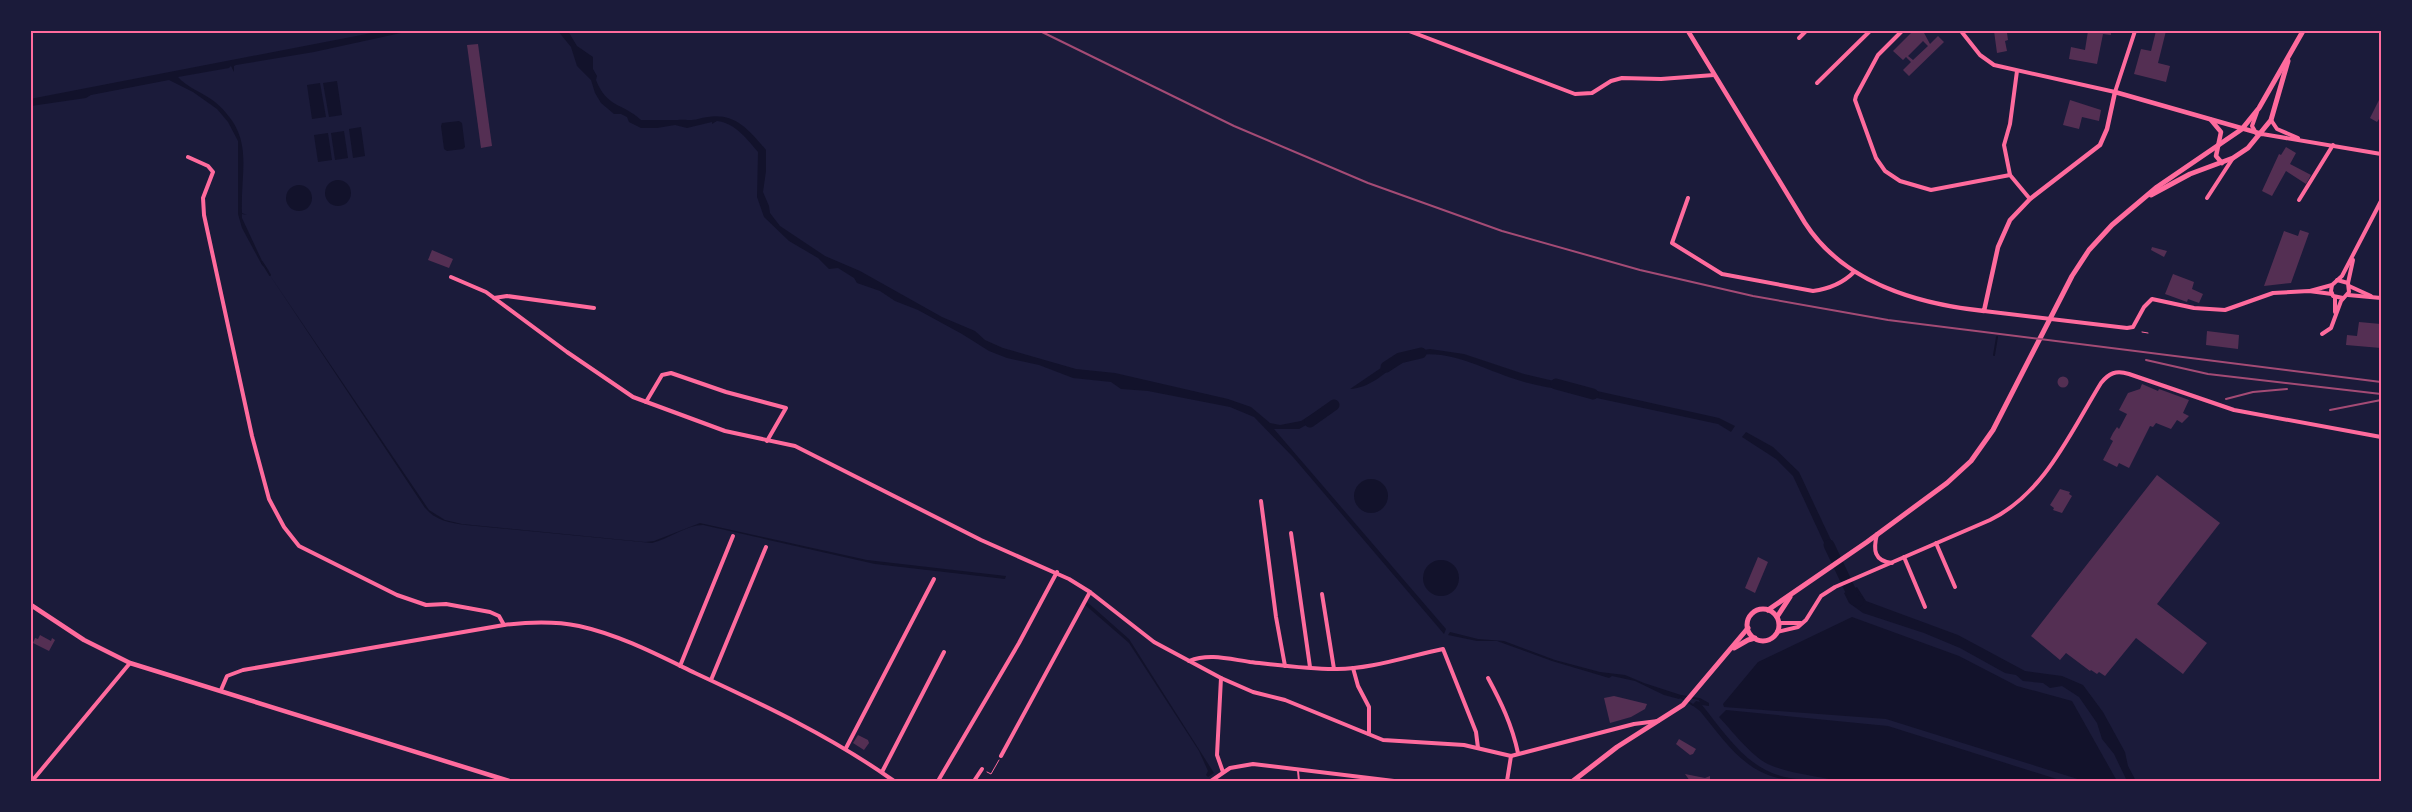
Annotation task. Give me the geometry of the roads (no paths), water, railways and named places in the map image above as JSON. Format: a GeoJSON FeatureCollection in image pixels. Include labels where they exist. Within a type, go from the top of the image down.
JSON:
{"type":"FeatureCollection","features":[{"type":"Feature","properties":{"kind":"main road"},"geometry":{"type":"LineString","coordinates":[[1755,638],[1748,628],[1748,621],[1752,614],[1758,610],[1768,610],[1830,569],[1947,483],[1978,453],[2000,419],[2080,263],[2096,242],[2143,198],[2242,129],[2259,108],[2303,31]]}},
{"type":"Feature","properties":{"kind":"main road"},"geometry":{"type":"LineString","coordinates":[[2143,198],[2190,174],[2233,158],[2248,148],[2271,120],[2290,54]]}},
{"type":"Feature","properties":{"kind":"main road"},"geometry":{"type":"LineString","coordinates":[[1728,652],[1748,640],[1755,638],[1765,641],[1772,638],[1777,632],[1778,620],[1791,596]]}},
{"type":"Feature","properties":{"kind":"main road"},"geometry":{"type":"LineString","coordinates":[[1768,610],[1778,620]]}},
{"type":"Feature","properties":{"kind":"main road"},"geometry":{"type":"LineString","coordinates":[[1573,781],[1610,752],[1683,705],[1748,628]]}},
{"type":"Feature","properties":{"kind":"street"},"geometry":{"type":"LineString","coordinates":[[1410,31],[1575,94],[1592,93],[1610,81],[1622,78],[1661,79],[1714,75]]}},
{"type":"Feature","properties":{"kind":"street"},"geometry":{"type":"LineString","coordinates":[[1688,31],[1813,236],[1834,257],[1854,272],[1918,300],[1984,312],[2133,327],[2144,307],[2152,299],[2194,308],[2232,309],[2274,293],[2309,291],[2332,285],[2354,255],[2381,201]]}},
{"type":"Feature","properties":{"kind":"street"},"geometry":{"type":"LineString","coordinates":[[1799,38],[1806,31]]}},
{"type":"Feature","properties":{"kind":"street"},"geometry":{"type":"LineString","coordinates":[[1817,83],[1870,31]]}},
{"type":"Feature","properties":{"kind":"street"},"geometry":{"type":"LineString","coordinates":[[1902,31],[1878,55],[1860,85],[1855,100],[1870,144],[1880,166],[1893,178],[1931,190],[2010,175]]}},
{"type":"Feature","properties":{"kind":"street"},"geometry":{"type":"LineString","coordinates":[[1961,31],[1988,62],[2017,71],[2115,92],[2259,134],[2381,154]]}},
{"type":"Feature","properties":{"kind":"street"},"geometry":{"type":"LineString","coordinates":[[1984,312],[1998,247],[2010,220],[2030,199],[2100,145],[2107,129],[2115,92],[2135,31]]}},
{"type":"Feature","properties":{"kind":"street"},"geometry":{"type":"LineString","coordinates":[[2017,71],[2010,124],[2004,145],[2010,175],[2030,199]]}},
{"type":"Feature","properties":{"kind":"street"},"geometry":{"type":"LineString","coordinates":[[2259,108],[2252,126],[2259,134]]}},
{"type":"Feature","properties":{"kind":"street"},"geometry":{"type":"LineString","coordinates":[[2210,119],[2218,126],[2221,132],[2216,158],[2222,163]]}},
{"type":"Feature","properties":{"kind":"street"},"geometry":{"type":"LineString","coordinates":[[2271,120],[2277,129],[2302,140]]}},
{"type":"Feature","properties":{"kind":"street"},"geometry":{"type":"LineString","coordinates":[[2299,200],[2334,145]]}},
{"type":"Feature","properties":{"kind":"street"},"geometry":{"type":"LineString","coordinates":[[188,157],[208,166],[213,172],[203,198],[204,215],[252,436],[269,499],[284,526],[299,546],[397,594],[426,605],[446,604],[490,612],[498,616],[504,626]]}},
{"type":"Feature","properties":{"kind":"street"},"geometry":{"type":"LineString","coordinates":[[2207,198],[2233,158]]}},
{"type":"Feature","properties":{"kind":"street"},"geometry":{"type":"LineString","coordinates":[[1688,198],[1672,243],[1722,274],[1813,291],[1846,280],[1854,272]]}},
{"type":"Feature","properties":{"kind":"street"},"geometry":{"type":"LineString","coordinates":[[2348,295],[2354,255]]}},
{"type":"Feature","properties":{"kind":"street"},"geometry":{"type":"LineString","coordinates":[[451,276],[486,292],[567,352],[634,397],[714,428],[795,446],[981,540],[1057,572],[1090,592],[1154,642],[1221,678],[1253,692],[1285,700],[1369,734],[1393,741],[1464,745],[1511,756],[1634,724],[1659,721]]}},
{"type":"Feature","properties":{"kind":"street"},"geometry":{"type":"LineString","coordinates":[[2337,280],[2371,296]]}},
{"type":"Feature","properties":{"kind":"street"},"geometry":{"type":"LineString","coordinates":[[2332,285],[2335,316]]}},
{"type":"Feature","properties":{"kind":"street"},"geometry":{"type":"LineString","coordinates":[[2309,291],[2343,298]]}},
{"type":"Feature","properties":{"kind":"street"},"geometry":{"type":"LineString","coordinates":[[2322,334],[2331,328],[2343,298],[2348,295],[2381,298]]}},
{"type":"Feature","properties":{"kind":"street"},"geometry":{"type":"LineString","coordinates":[[494,298],[507,296],[594,308]]}},
{"type":"Feature","properties":{"kind":"street"},"geometry":{"type":"LineString","coordinates":[[646,402],[662,376],[671,373],[726,392],[786,408],[768,441]]}},
{"type":"Feature","properties":{"kind":"street"},"geometry":{"type":"LineString","coordinates":[[1777,632],[1798,627],[1803,623],[1821,596],[1840,585],[2002,514],[2021,501],[2043,477],[2100,383],[2110,373],[2129,374],[2234,410],[2381,437]]}},
{"type":"Feature","properties":{"kind":"street"},"geometry":{"type":"LineString","coordinates":[[1261,501],[1276,617],[1285,666]]}},
{"type":"Feature","properties":{"kind":"street"},"geometry":{"type":"LineString","coordinates":[[1292,533],[1310,667]]}},
{"type":"Feature","properties":{"kind":"street"},"geometry":{"type":"LineString","coordinates":[[1877,534],[1874,545],[1875,554],[1882,561],[1892,562]]}},
{"type":"Feature","properties":{"kind":"street"},"geometry":{"type":"LineString","coordinates":[[680,666],[733,536]]}},
{"type":"Feature","properties":{"kind":"street"},"geometry":{"type":"LineString","coordinates":[[1936,543],[1955,587]]}},
{"type":"Feature","properties":{"kind":"street"},"geometry":{"type":"LineString","coordinates":[[711,680],[766,547]]}},
{"type":"Feature","properties":{"kind":"street"},"geometry":{"type":"LineString","coordinates":[[1904,557],[1925,607]]}},
{"type":"Feature","properties":{"kind":"street"},"geometry":{"type":"LineString","coordinates":[[938,781],[1019,643],[1057,572]]}},
{"type":"Feature","properties":{"kind":"street"},"geometry":{"type":"LineString","coordinates":[[846,748],[934,579]]}},
{"type":"Feature","properties":{"kind":"street"},"geometry":{"type":"LineString","coordinates":[[1001,756],[1090,592]]}},
{"type":"Feature","properties":{"kind":"street"},"geometry":{"type":"LineString","coordinates":[[1322,594],[1334,669]]}},
{"type":"Feature","properties":{"kind":"street"},"geometry":{"type":"LineString","coordinates":[[31,604],[91,644],[130,663],[509,781]]}},
{"type":"Feature","properties":{"kind":"street"},"geometry":{"type":"LineString","coordinates":[[1778,620],[1790,624],[1803,623]]}},
{"type":"Feature","properties":{"kind":"street"},"geometry":{"type":"LineString","coordinates":[[221,690],[227,676],[243,670],[504,626],[543,623],[585,628],[610,635],[788,716],[846,748],[894,781]]}},
{"type":"Feature","properties":{"kind":"street"},"geometry":{"type":"LineString","coordinates":[[1189,660],[1204,656],[1221,657],[1285,666],[1334,669],[1353,668],[1443,649],[1476,732],[1478,748]]}},
{"type":"Feature","properties":{"kind":"street"},"geometry":{"type":"LineString","coordinates":[[882,772],[944,652]]}},
{"type":"Feature","properties":{"kind":"street"},"geometry":{"type":"LineString","coordinates":[[32,781],[130,663]]}},
{"type":"Feature","properties":{"kind":"street"},"geometry":{"type":"LineString","coordinates":[[1353,668],[1358,686],[1369,706],[1369,734]]}},
{"type":"Feature","properties":{"kind":"street"},"geometry":{"type":"LineString","coordinates":[[1221,678],[1217,755],[1223,772]]}},
{"type":"Feature","properties":{"kind":"street"},"geometry":{"type":"LineString","coordinates":[[1488,678],[1503,705],[1514,734],[1518,753]]}},
{"type":"Feature","properties":{"kind":"street"},"geometry":{"type":"LineString","coordinates":[[1507,781],[1511,756]]}},
{"type":"Feature","properties":{"kind":"street"},"geometry":{"type":"LineString","coordinates":[[1211,781],[1223,772],[1236,766],[1253,764],[1394,781]]}},
{"type":"Feature","properties":{"kind":"street"},"geometry":{"type":"LineString","coordinates":[[974,781],[982,769]]}},
{"type":"Feature","properties":{"kind":"lane"},"geometry":{"type":"LineString","coordinates":[[1298,769],[1299,781]]}},
{"type":"Feature","properties":{"kind":"waterway"},"geometry":{"type":"LineString","coordinates":[[262,262],[270,275]]}},
{"type":"Feature","properties":{"kind":"waterway"},"geometry":{"type":"LineString","coordinates":[[1994,355],[1997,337]]}},
{"type":"Feature","properties":{"kind":"waterway"},"geometry":{"type":"LineString","coordinates":[[1386,367],[1400,358],[1421,353]]}},
{"type":"Feature","properties":{"kind":"waterway"},"geometry":{"type":"LineString","coordinates":[[1556,384],[1593,394]]}},
{"type":"Feature","properties":{"kind":"waterway"},"geometry":{"type":"LineString","coordinates":[[1310,422],[1334,405]]}},
{"type":"Feature","properties":{"kind":"waterway"},"geometry":{"type":"LineString","coordinates":[[1829,545],[1855,600],[1858,601]]}},
{"type":"Feature","properties":{"kind":"waterway"},"geometry":{"type":"LineString","coordinates":[[1681,696],[1699,699]]}},
{"type":"Feature","properties":{"kind":"waterway"},"geometry":{"type":"LineString","coordinates":[[1680,697],[1693,705]]}},
{"type":"Feature","properties":{"kind":"railway"},"geometry":{"type":"LineString","coordinates":[[1040,31],[1234,126],[1368,183],[1502,231],[1640,270],[1753,296],[1888,320],[2381,382]]}},
{"type":"Feature","properties":{"kind":"railway"},"geometry":{"type":"LineString","coordinates":[[2146,360],[2208,374],[2381,394]]}},
{"type":"Feature","properties":{"kind":"railway"},"geometry":{"type":"LineString","coordinates":[[2226,399],[2253,392],[2287,389]]}},
{"type":"Feature","properties":{"kind":"railway"},"geometry":{"type":"LineString","coordinates":[[2330,410],[2381,400]]}}]}
